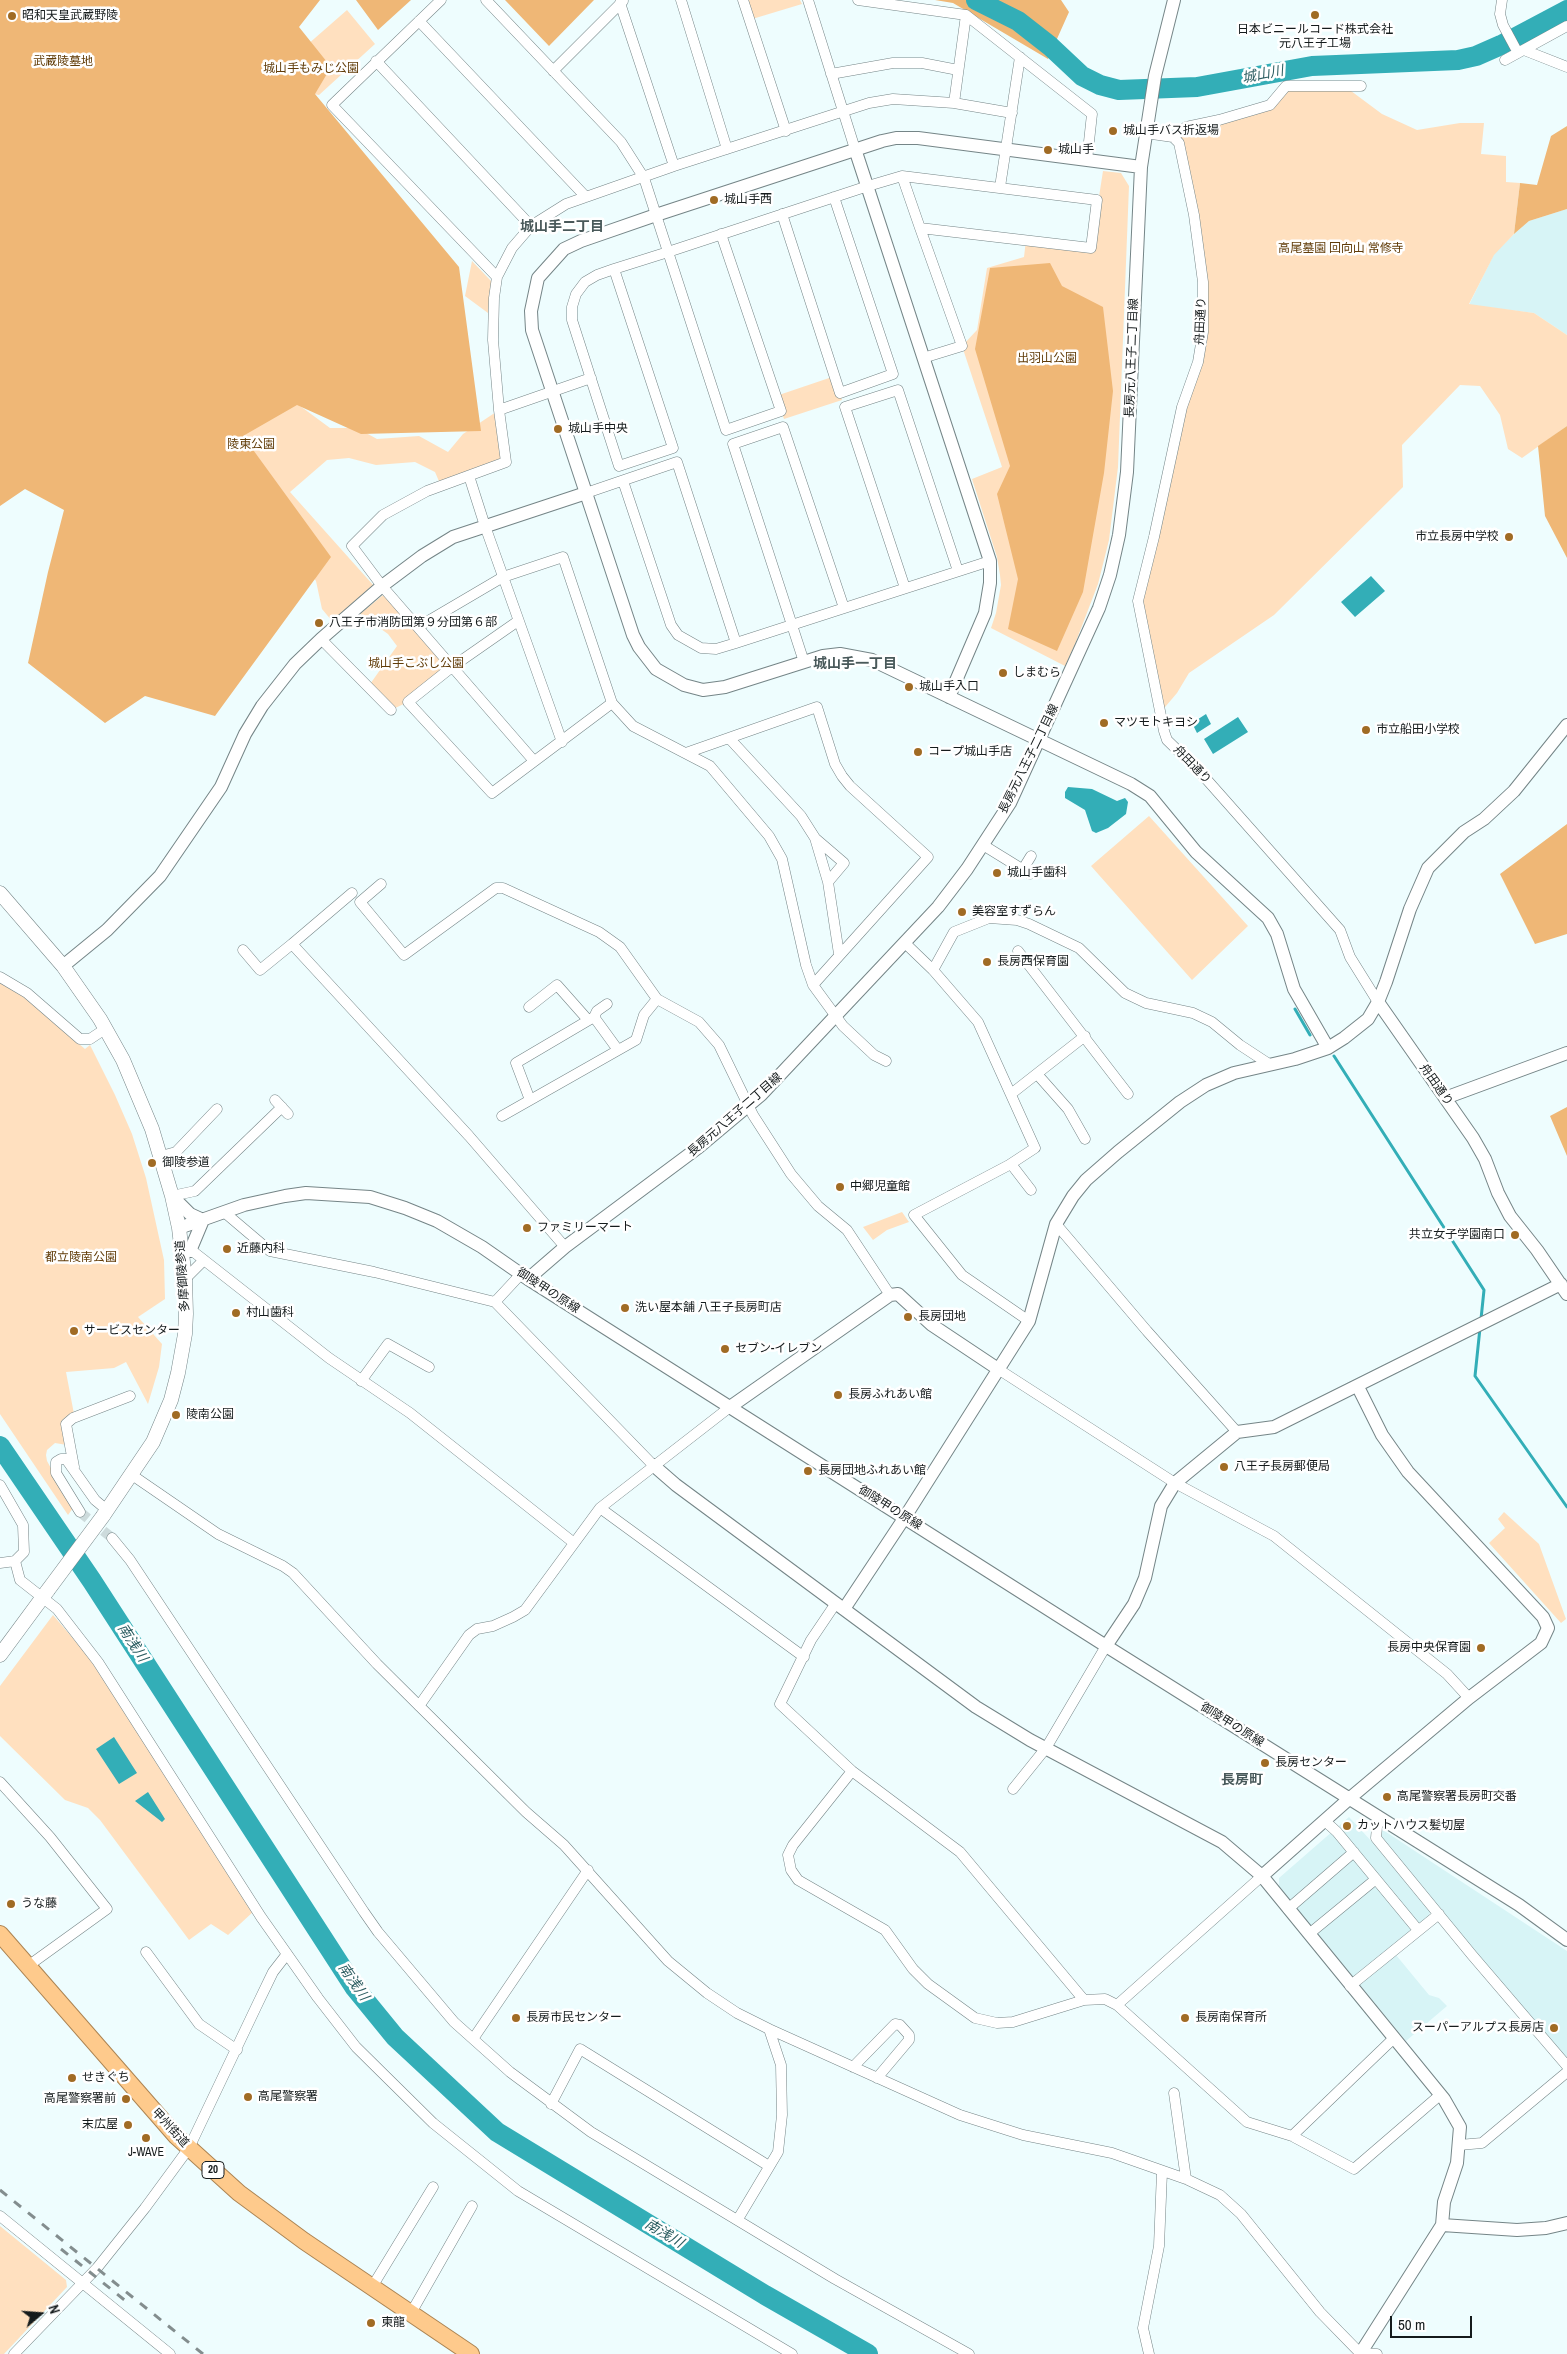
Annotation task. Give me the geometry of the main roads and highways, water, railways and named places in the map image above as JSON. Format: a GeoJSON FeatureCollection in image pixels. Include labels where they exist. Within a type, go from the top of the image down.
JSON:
{"type":"FeatureCollection","features":[{"type":"Feature","properties":{"kind":"highway","name":"甲州街道"},"geometry":{"type":"LineString","coordinates":[[0,1934],[190,2148],[255,2206],[471,2354]]}},
{"type":"Feature","properties":{"kind":"main road","name":"多摩御陵参道"},"geometry":{"type":"LineString","coordinates":[[0,893],[63,966],[105,1029],[123,1060],[137,1091],[160,1156],[186,1252],[185,1334],[178,1373],[162,1423],[132,1475],[0,1655]]}},
{"type":"Feature","properties":{"kind":"water"},"geometry":{"type":"Polygon","coordinates":[[[1371,576],[1385,591],[1355,617],[1341,602],[1371,576]]]}},
{"type":"Feature","properties":{"kind":"water"},"geometry":{"type":"Polygon","coordinates":[[[1206,714],[1211,724],[1197,733],[1192,723],[1206,714]]]}},
{"type":"Feature","properties":{"kind":"water"},"geometry":{"type":"Polygon","coordinates":[[[1238,717],[1248,732],[1213,754],[1204,739],[1238,717]]]}},
{"type":"Feature","properties":{"kind":"water"},"geometry":{"type":"Polygon","coordinates":[[[1068,787],[1092,789],[1117,801],[1125,798],[1128,802],[1126,814],[1108,828],[1096,833],[1092,831],[1085,810],[1065,798],[1065,792],[1068,787]]]}},
{"type":"Feature","properties":{"kind":"water"},"geometry":{"type":"Polygon","coordinates":[[[114,1737],[137,1773],[119,1784],[96,1749],[114,1737]]]}},
{"type":"Feature","properties":{"kind":"water"},"geometry":{"type":"Polygon","coordinates":[[[148,1792],[165,1819],[162,1822],[135,1801],[148,1792]]]}},
{"type":"Feature","properties":{"kind":"waterway","name":"城山川"},"geometry":{"type":"LineString","coordinates":[[976,0],[1018,21],[1050,46],[1082,76],[1100,85],[1119,90],[1197,87],[1312,66],[1458,60],[1476,56],[1501,45],[1567,10]]}},
{"type":"Feature","properties":{"kind":"waterway"},"geometry":{"type":"LineString","coordinates":[[1295,1009],[1310,1035]]}},
{"type":"Feature","properties":{"kind":"waterway"},"geometry":{"type":"LineString","coordinates":[[1334,1056],[1484,1290],[1481,1319]]}},
{"type":"Feature","properties":{"kind":"waterway"},"geometry":{"type":"LineString","coordinates":[[1480,1328],[1475,1376],[1567,1507]]}},
{"type":"Feature","properties":{"kind":"waterway","name":"南浅川"},"geometry":{"type":"LineString","coordinates":[[0,1446],[92,1581],[355,1988],[395,2037],[497,2132],[765,2295],[868,2354]]}},
{"type":"Feature","properties":{"kind":"tunnel"},"geometry":{"type":"LineString","coordinates":[[80,1512],[112,1538]]}},
{"type":"Feature","properties":{"kind":"railway"},"geometry":{"type":"LineString","coordinates":[[0,2190],[203,2354]]}},
{"type":"Feature","properties":{"kind":"railway"},"geometry":{"type":"LineString","coordinates":[[61,2249],[127,2302]]}},
{"type":"Feature","properties":{"kind":"place","name":"日本ビニールコード株式会社 元八王子工場"},"geometry":{"type":"Point","coordinates":[1315,15]}},
{"type":"Feature","properties":{"kind":"place","name":"昭和天皇武蔵野陵"},"geometry":{"type":"Point","coordinates":[12,16]}},
{"type":"Feature","properties":{"kind":"place","name":"城山手バス折返場"},"geometry":{"type":"Point","coordinates":[1113,131]}},
{"type":"Feature","properties":{"kind":"place","name":"城山手"},"geometry":{"type":"Point","coordinates":[1048,150]}},
{"type":"Feature","properties":{"kind":"place","name":"城山手西"},"geometry":{"type":"Point","coordinates":[714,200]}},
{"type":"Feature","properties":{"kind":"place","name":"城山手中央"},"geometry":{"type":"Point","coordinates":[558,429]}},
{"type":"Feature","properties":{"kind":"place","name":"市立長房中学校"},"geometry":{"type":"Point","coordinates":[1509,537]}},
{"type":"Feature","properties":{"kind":"place","name":"八王子市消防団第９分団第６部"},"geometry":{"type":"Point","coordinates":[319,623]}},
{"type":"Feature","properties":{"kind":"place","name":"しまむら"},"geometry":{"type":"Point","coordinates":[1003,673]}},
{"type":"Feature","properties":{"kind":"place","name":"城山手入口"},"geometry":{"type":"Point","coordinates":[909,687]}},
{"type":"Feature","properties":{"kind":"place","name":"マツモトキヨシ"},"geometry":{"type":"Point","coordinates":[1104,723]}},
{"type":"Feature","properties":{"kind":"place","name":"市立船田小学校"},"geometry":{"type":"Point","coordinates":[1366,730]}},
{"type":"Feature","properties":{"kind":"place","name":"コープ城山手店"},"geometry":{"type":"Point","coordinates":[918,752]}},
{"type":"Feature","properties":{"kind":"place","name":"城山手歯科"},"geometry":{"type":"Point","coordinates":[997,873]}},
{"type":"Feature","properties":{"kind":"place","name":"美容室すずらん"},"geometry":{"type":"Point","coordinates":[962,912]}},
{"type":"Feature","properties":{"kind":"place","name":"長房西保育園"},"geometry":{"type":"Point","coordinates":[987,962]}},
{"type":"Feature","properties":{"kind":"place","name":"御陵参道"},"geometry":{"type":"Point","coordinates":[152,1163]}},
{"type":"Feature","properties":{"kind":"place","name":"中郷児童館"},"geometry":{"type":"Point","coordinates":[840,1187]}},
{"type":"Feature","properties":{"kind":"place","name":"ファミリーマート"},"geometry":{"type":"Point","coordinates":[527,1228]}},
{"type":"Feature","properties":{"kind":"place","name":"共立女子学園南口"},"geometry":{"type":"Point","coordinates":[1515,1235]}},
{"type":"Feature","properties":{"kind":"place","name":"近藤内科"},"geometry":{"type":"Point","coordinates":[227,1249]}},
{"type":"Feature","properties":{"kind":"place","name":"洗い屋本舗 八王子長房町店"},"geometry":{"type":"Point","coordinates":[625,1308]}},
{"type":"Feature","properties":{"kind":"place","name":"村山歯科"},"geometry":{"type":"Point","coordinates":[236,1313]}},
{"type":"Feature","properties":{"kind":"place","name":"長房団地"},"geometry":{"type":"Point","coordinates":[908,1317]}},
{"type":"Feature","properties":{"kind":"place","name":"サービスセンター"},"geometry":{"type":"Point","coordinates":[74,1331]}},
{"type":"Feature","properties":{"kind":"place","name":"セブン-イレブン"},"geometry":{"type":"Point","coordinates":[725,1349]}},
{"type":"Feature","properties":{"kind":"place","name":"長房ふれあい館"},"geometry":{"type":"Point","coordinates":[838,1395]}},
{"type":"Feature","properties":{"kind":"place","name":"陵南公園"},"geometry":{"type":"Point","coordinates":[176,1415]}},
{"type":"Feature","properties":{"kind":"place","name":"八王子長房郵便局"},"geometry":{"type":"Point","coordinates":[1224,1467]}},
{"type":"Feature","properties":{"kind":"place","name":"長房団地ふれあい館"},"geometry":{"type":"Point","coordinates":[808,1471]}},
{"type":"Feature","properties":{"kind":"place","name":"長房中央保育園"},"geometry":{"type":"Point","coordinates":[1481,1648]}},
{"type":"Feature","properties":{"kind":"place","name":"長房センター"},"geometry":{"type":"Point","coordinates":[1265,1763]}},
{"type":"Feature","properties":{"kind":"place","name":"高尾警察署長房町交番"},"geometry":{"type":"Point","coordinates":[1387,1797]}},
{"type":"Feature","properties":{"kind":"place","name":"カットハウス髪切屋"},"geometry":{"type":"Point","coordinates":[1347,1826]}},
{"type":"Feature","properties":{"kind":"place","name":"うな藤"},"geometry":{"type":"Point","coordinates":[11,1904]}},
{"type":"Feature","properties":{"kind":"place","name":"長房市民センター"},"geometry":{"type":"Point","coordinates":[516,2018]}},
{"type":"Feature","properties":{"kind":"place","name":"長房南保育所"},"geometry":{"type":"Point","coordinates":[1185,2018]}},
{"type":"Feature","properties":{"kind":"place","name":"スーパーアルプス長房店"},"geometry":{"type":"Point","coordinates":[1554,2028]}},
{"type":"Feature","properties":{"kind":"place","name":"せきぐち"},"geometry":{"type":"Point","coordinates":[72,2078]}},
{"type":"Feature","properties":{"kind":"place","name":"高尾警察署"},"geometry":{"type":"Point","coordinates":[248,2097]}},
{"type":"Feature","properties":{"kind":"place","name":"高尾警察署前"},"geometry":{"type":"Point","coordinates":[126,2099]}},
{"type":"Feature","properties":{"kind":"place","name":"末広屋"},"geometry":{"type":"Point","coordinates":[128,2125]}},
{"type":"Feature","properties":{"kind":"place","name":"J-WAVE"},"geometry":{"type":"Point","coordinates":[146,2138]}},
{"type":"Feature","properties":{"kind":"place","name":"東龍"},"geometry":{"type":"Point","coordinates":[371,2323]}},
{"type":"Feature","properties":{"kind":"district","name":"城山手二丁目"},"geometry":{"type":"Point","coordinates":[562,227]}},
{"type":"Feature","properties":{"kind":"district","name":"城山手一丁目"},"geometry":{"type":"Point","coordinates":[855,664]}},
{"type":"Feature","properties":{"kind":"district","name":"長房町"},"geometry":{"type":"Point","coordinates":[1242,1780]}},
{"type":"Feature","properties":{"kind":"park label","name":"武蔵陵墓地"},"geometry":{"type":"Point","coordinates":[63,62]}},
{"type":"Feature","properties":{"kind":"park label","name":"城山手もみじ公園"},"geometry":{"type":"Point","coordinates":[311,69]}},
{"type":"Feature","properties":{"kind":"park label","name":"高尾墓園 回向山 常修寺"},"geometry":{"type":"Point","coordinates":[1341,249]}},
{"type":"Feature","properties":{"kind":"park label","name":"出羽山公園"},"geometry":{"type":"Point","coordinates":[1047,359]}},
{"type":"Feature","properties":{"kind":"park label","name":"陵東公園"},"geometry":{"type":"Point","coordinates":[251,445]}},
{"type":"Feature","properties":{"kind":"park label","name":"城山手こぶし公園"},"geometry":{"type":"Point","coordinates":[416,664]}},
{"type":"Feature","properties":{"kind":"park label","name":"都立陵南公園"},"geometry":{"type":"Point","coordinates":[81,1258]}}]}
